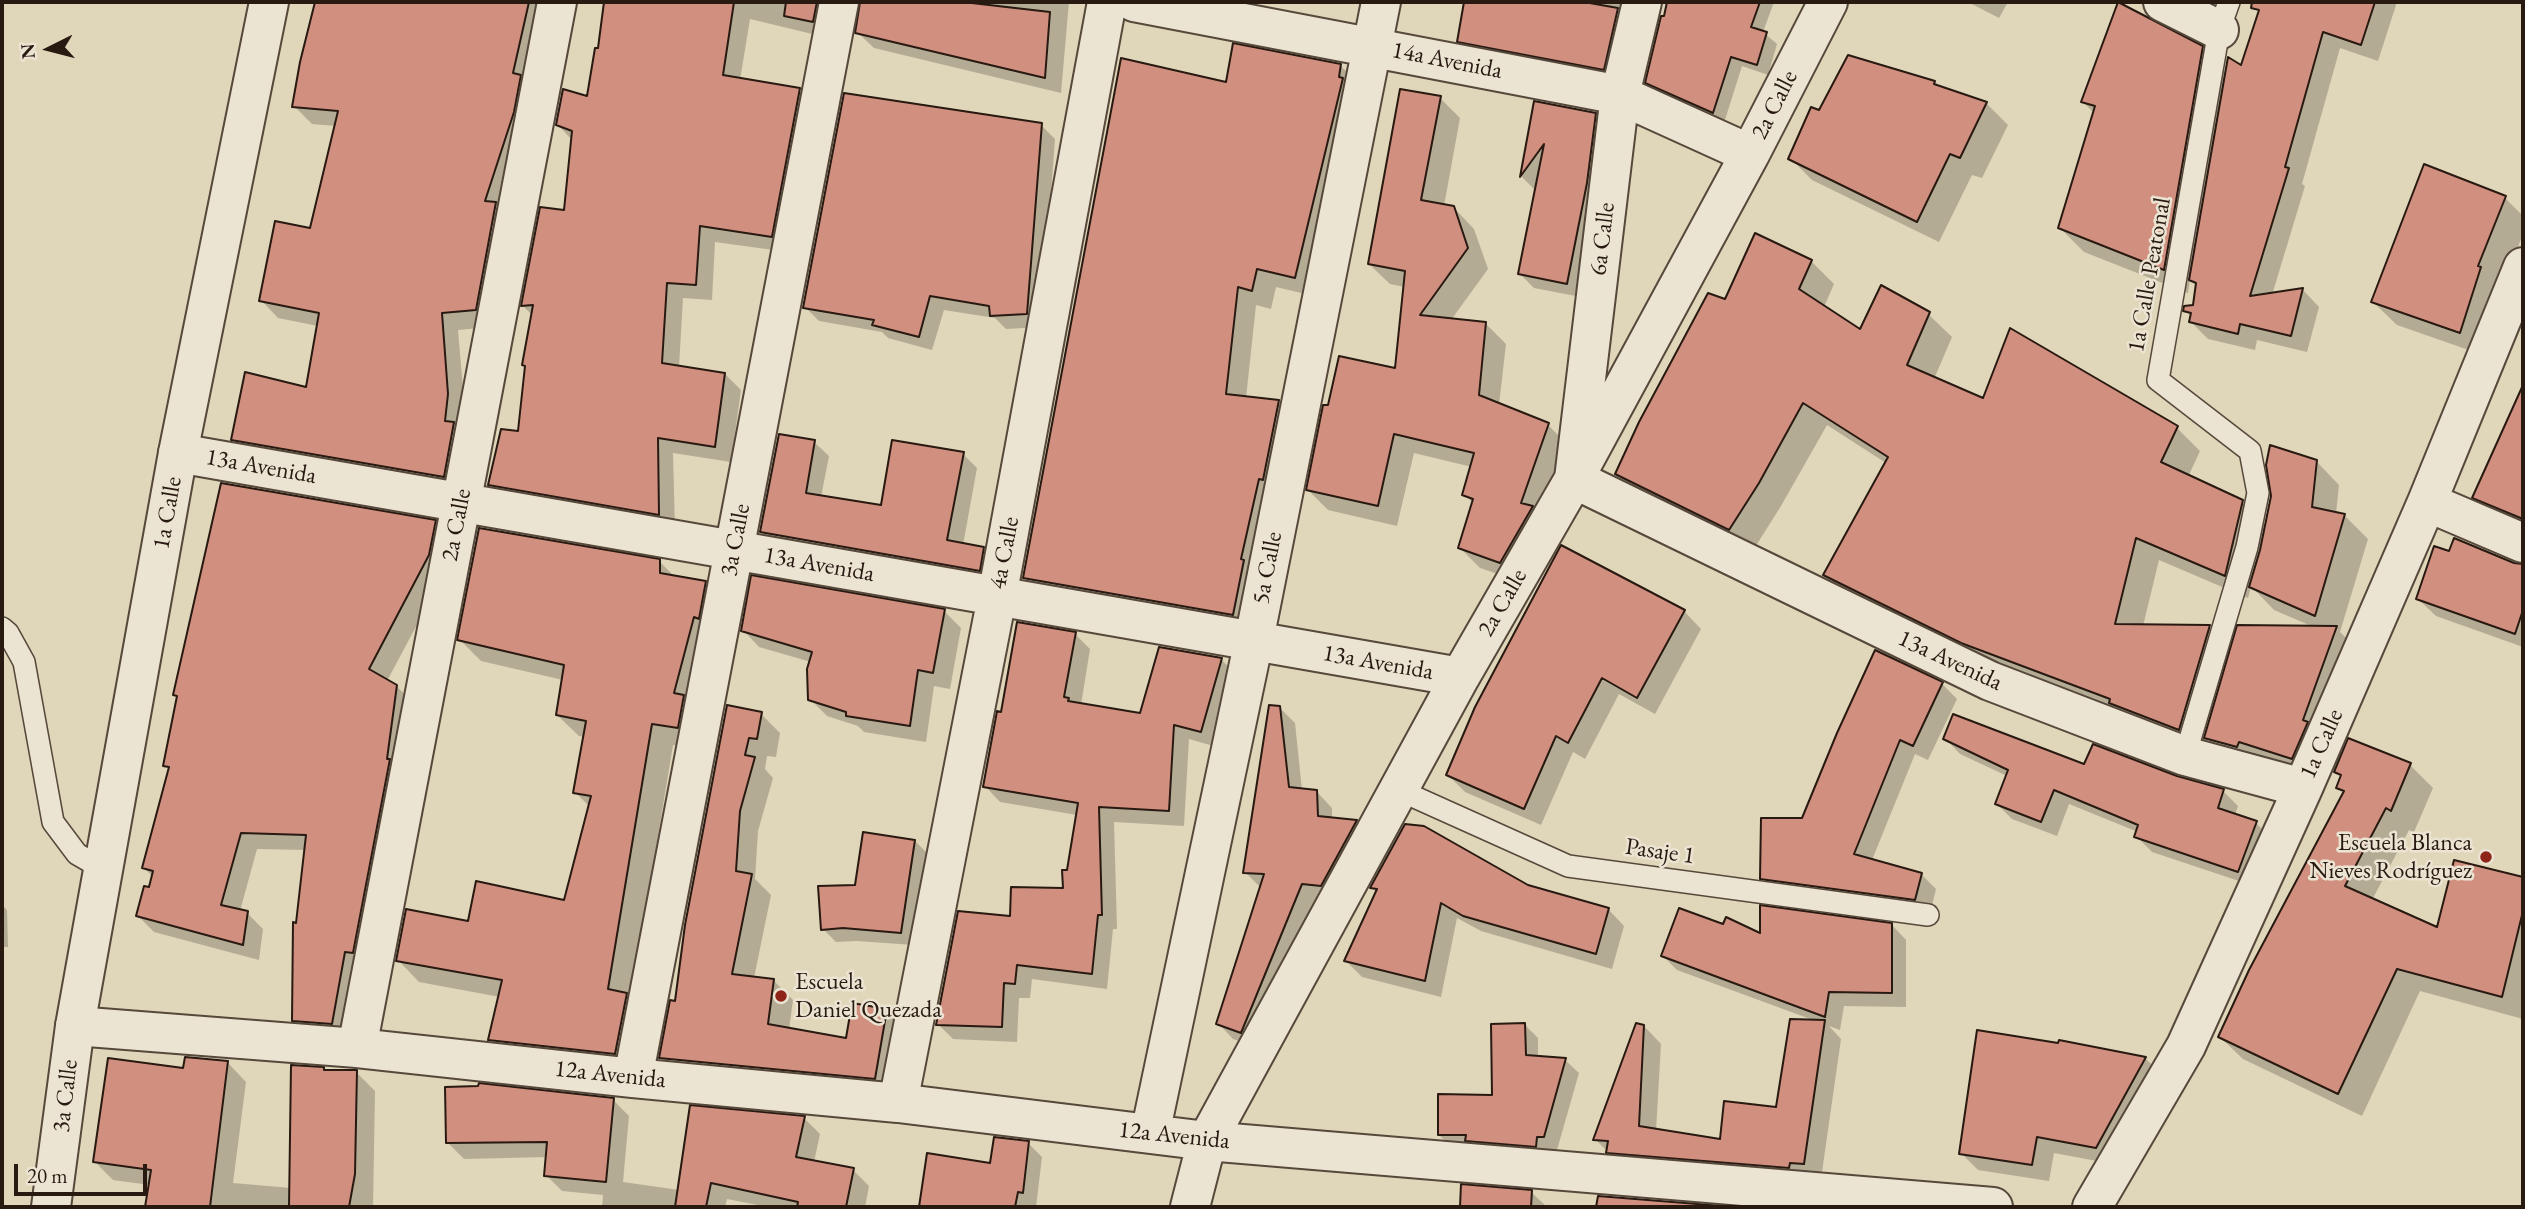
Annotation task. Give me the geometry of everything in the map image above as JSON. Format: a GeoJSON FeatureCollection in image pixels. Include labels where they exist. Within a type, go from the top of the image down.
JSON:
{"type":"FeatureCollection","features":[{"type":"Feature","properties":{"kind":"street","name":"1a Calle"},"geometry":{"type":"LineString","coordinates":[[75,1026],[178,453],[269,2]]}},
{"type":"Feature","properties":{"kind":"street","name":"2a Calle"},"geometry":{"type":"LineString","coordinates":[[357,1048],[557,2]]}},
{"type":"Feature","properties":{"kind":"street","name":"3a Calle"},"geometry":{"type":"LineString","coordinates":[[633,1078],[839,2]]}},
{"type":"Feature","properties":{"kind":"street","name":"4a Calle"},"geometry":{"type":"LineString","coordinates":[[898,1103],[997,597],[1107,2]]}},
{"type":"Feature","properties":{"kind":"street","name":"14a Avenida"},"geometry":{"type":"LineString","coordinates":[[1134,2],[1620,95],[1750,154]]}},
{"type":"Feature","properties":{"kind":"street","name":"5a Calle"},"geometry":{"type":"LineString","coordinates":[[1150,1134],[1254,640],[1381,2]]}},
{"type":"Feature","properties":{"kind":"street","name":"6a Calle"},"geometry":{"type":"LineString","coordinates":[[1574,479],[1620,95],[1642,2]]}},
{"type":"Feature","properties":{"kind":"street","name":"2a Calle"},"geometry":{"type":"LineString","coordinates":[[1190,1207],[1207,1141],[1460,677],[1574,479],[1750,154],[1828,2]]}},
{"type":"Feature","properties":{"kind":"street"},"geometry":{"type":"LineString","coordinates":[[2163,2],[2224,16]]}},
{"type":"Feature","properties":{"kind":"street","name":"1a Calle"},"geometry":{"type":"LineString","coordinates":[[2092,1207],[2186,1046],[2303,788],[2427,502],[2522,273]]}},
{"type":"Feature","properties":{"kind":"street","name":"13a Avenida"},"geometry":{"type":"LineString","coordinates":[[178,453],[1460,677]]}},
{"type":"Feature","properties":{"kind":"street","name":"13a Avenida"},"geometry":{"type":"LineString","coordinates":[[1574,479],[1990,681],[2185,756],[2303,788]]}},
{"type":"Feature","properties":{"kind":"street"},"geometry":{"type":"LineString","coordinates":[[2427,502],[2523,543]]}},
{"type":"Feature","properties":{"kind":"street","name":"3a Calle"},"geometry":{"type":"LineString","coordinates":[[51,1207],[75,1026]]}},
{"type":"Feature","properties":{"kind":"street","name":"12a Avenida"},"geometry":{"type":"LineString","coordinates":[[75,1026],[357,1048],[898,1103],[1207,1141],[1993,1207]]}},
{"type":"Feature","properties":{"kind":"lane","name":"1a Calle Peatonal"},"geometry":{"type":"LineString","coordinates":[[2185,756],[2247,547],[2258,493],[2250,451],[2158,380],[2224,16]]}},
{"type":"Feature","properties":{"kind":"lane"},"geometry":{"type":"LineString","coordinates":[[2,628],[8,633],[24,662],[53,822],[77,854],[103,869]]}},
{"type":"Feature","properties":{"kind":"lane","name":"Pasaje 1"},"geometry":{"type":"LineString","coordinates":[[1399,790],[1568,866],[1928,915]]}},
{"type":"Feature","properties":{"kind":"building"},"geometry":{"type":"Polygon","coordinates":[[[315,2],[529,2],[513,73],[521,75],[514,112],[485,201],[496,202],[476,310],[442,313],[448,394],[445,421],[454,422],[444,477],[231,440],[245,372],[306,387],[319,313],[259,301],[275,221],[310,228],[338,111],[292,107],[315,2]]]}},
{"type":"Feature","properties":{"kind":"building"},"geometry":{"type":"Polygon","coordinates":[[[604,2],[734,2],[723,75],[800,88],[772,237],[700,226],[696,285],[667,283],[662,363],[725,373],[715,447],[658,438],[659,515],[488,485],[501,429],[518,431],[525,366],[522,365],[533,305],[521,306],[540,207],[564,210],[572,131],[556,125],[563,89],[587,96],[595,48],[598,48],[604,2]]]}},
{"type":"Feature","properties":{"kind":"building"},"geometry":{"type":"Polygon","coordinates":[[[786,2],[817,2],[813,22],[784,16],[786,2]]]}},
{"type":"Feature","properties":{"kind":"building"},"geometry":{"type":"Polygon","coordinates":[[[860,2],[963,2],[1050,12],[1045,78],[855,33],[860,2]]]}},
{"type":"Feature","properties":{"kind":"building"},"geometry":{"type":"Polygon","coordinates":[[[1464,2],[1584,2],[1618,8],[1604,70],[1457,42],[1464,2]]]}},
{"type":"Feature","properties":{"kind":"building"},"geometry":{"type":"Polygon","coordinates":[[[1667,2],[1760,2],[1751,27],[1767,32],[1757,65],[1731,57],[1713,113],[1645,83],[1661,16],[1664,16],[1667,2]]]}},
{"type":"Feature","properties":{"kind":"building"},"geometry":{"type":"Polygon","coordinates":[[[2118,2],[2203,46],[2164,270],[2058,228],[2095,106],[2081,102],[2118,2]]]}},
{"type":"Feature","properties":{"kind":"building"},"geometry":{"type":"Polygon","coordinates":[[[2252,2],[2375,2],[2361,45],[2323,32],[2285,167],[2289,168],[2250,296],[2303,288],[2291,336],[2240,324],[2238,334],[2189,322],[2191,313],[2183,311],[2184,306],[2193,305],[2196,283],[2189,280],[2228,57],[2241,65],[2259,10],[2251,8],[2252,2]]]}},
{"type":"Feature","properties":{"kind":"building"},"geometry":{"type":"Polygon","coordinates":[[[1233,43],[1341,64],[1339,77],[1343,78],[1295,278],[1257,269],[1252,291],[1238,287],[1226,394],[1279,400],[1263,480],[1259,479],[1241,559],[1244,560],[1233,615],[1023,578],[1121,58],[1226,82],[1233,43]]]}},
{"type":"Feature","properties":{"kind":"building"},"geometry":{"type":"Polygon","coordinates":[[[1848,55],[1935,81],[1934,84],[1987,102],[1960,158],[1950,154],[1917,222],[1788,159],[1811,107],[1819,110],[1848,55]]]}},
{"type":"Feature","properties":{"kind":"building"},"geometry":{"type":"Polygon","coordinates":[[[1400,89],[1441,96],[1421,200],[1454,206],[1468,248],[1420,315],[1486,322],[1479,395],[1549,423],[1521,503],[1533,506],[1500,563],[1458,548],[1473,499],[1462,495],[1474,453],[1394,434],[1378,506],[1306,490],[1323,405],[1328,405],[1339,356],[1395,368],[1405,271],[1368,264],[1400,89]]]}},
{"type":"Feature","properties":{"kind":"building"},"geometry":{"type":"Polygon","coordinates":[[[844,93],[1042,123],[1027,314],[990,316],[989,306],[930,296],[919,337],[872,325],[874,320],[803,308],[844,93]]]}},
{"type":"Feature","properties":{"kind":"building"},"geometry":{"type":"Polygon","coordinates":[[[1534,101],[1596,113],[1587,183],[1567,284],[1518,274],[1544,144],[1520,177],[1534,101]]]}},
{"type":"Feature","properties":{"kind":"building"},"geometry":{"type":"Polygon","coordinates":[[[2424,164],[2506,196],[2478,266],[2481,267],[2460,333],[2371,302],[2424,164]]]}},
{"type":"Feature","properties":{"kind":"building"},"geometry":{"type":"Polygon","coordinates":[[[1755,233],[1812,260],[1799,289],[1860,329],[1881,285],[1930,312],[1907,365],[1983,398],[2010,328],[2178,426],[2161,462],[2243,500],[2225,576],[2136,538],[2115,624],[2210,625],[2179,730],[2109,703],[2110,699],[1961,643],[1823,575],[1888,457],[1803,403],[1759,483],[1729,530],[1615,474],[1639,422],[1708,293],[1725,299],[1755,233]]]}},
{"type":"Feature","properties":{"kind":"building"},"geometry":{"type":"Polygon","coordinates":[[[2523,385],[2523,519],[2472,498],[2523,385]]]}},
{"type":"Feature","properties":{"kind":"building"},"geometry":{"type":"Polygon","coordinates":[[[779,434],[815,440],[806,493],[881,505],[892,440],[964,452],[947,540],[984,547],[980,571],[760,532],[779,434]]]}},
{"type":"Feature","properties":{"kind":"building"},"geometry":{"type":"Polygon","coordinates":[[[2270,445],[2317,460],[2312,507],[2345,514],[2315,616],[2249,587],[2271,496],[2266,465],[2270,445]]]}},
{"type":"Feature","properties":{"kind":"building"},"geometry":{"type":"Polygon","coordinates":[[[221,483],[436,520],[429,555],[369,669],[397,685],[387,759],[390,759],[353,953],[345,952],[332,1024],[292,1021],[293,922],[296,923],[306,835],[241,833],[221,905],[248,911],[243,945],[136,916],[144,886],[149,887],[153,871],[142,868],[169,767],[163,766],[177,696],[173,695],[221,483]]]}},
{"type":"Feature","properties":{"kind":"building"},"geometry":{"type":"Polygon","coordinates":[[[479,528],[660,559],[660,573],[706,581],[699,619],[694,617],[674,693],[684,695],[678,728],[652,724],[608,989],[627,993],[615,1054],[488,1040],[502,980],[396,961],[406,909],[468,921],[476,881],[564,900],[591,796],[573,793],[586,721],[556,715],[564,665],[457,640],[479,528]]]}},
{"type":"Feature","properties":{"kind":"building"},"geometry":{"type":"Polygon","coordinates":[[[2454,538],[2514,563],[2523,564],[2523,610],[2515,634],[2416,599],[2434,546],[2449,551],[2454,538]]]}},
{"type":"Feature","properties":{"kind":"building"},"geometry":{"type":"Polygon","coordinates":[[[1561,545],[1685,610],[1637,698],[1602,678],[1568,743],[1556,736],[1524,809],[1446,775],[1475,707],[1561,545]]]}},
{"type":"Feature","properties":{"kind":"building"},"geometry":{"type":"Polygon","coordinates":[[[751,575],[945,609],[933,673],[918,670],[910,726],[846,716],[846,712],[808,700],[807,669],[812,652],[741,631],[751,575]]]}},
{"type":"Feature","properties":{"kind":"building"},"geometry":{"type":"Polygon","coordinates":[[[1017,622],[1076,632],[1064,697],[1069,698],[1068,701],[1140,713],[1159,647],[1222,658],[1201,732],[1174,725],[1169,811],[1099,807],[1102,915],[1098,915],[1092,974],[1017,965],[1015,984],[1004,983],[1002,1027],[936,1025],[958,911],[1010,916],[1011,887],[1063,888],[1062,870],[1067,870],[1078,803],[983,787],[997,711],[1001,712],[1017,622]]]}},
{"type":"Feature","properties":{"kind":"building"},"geometry":{"type":"Polygon","coordinates":[[[2237,625],[2337,626],[2303,720],[2308,722],[2292,759],[2239,742],[2237,747],[2204,738],[2237,625]]]}},
{"type":"Feature","properties":{"kind":"building"},"geometry":{"type":"Polygon","coordinates":[[[1875,650],[1943,682],[1913,746],[1900,740],[1854,854],[1922,873],[1915,900],[1760,879],[1761,818],[1802,818],[1875,650]]]}},
{"type":"Feature","properties":{"kind":"building"},"geometry":{"type":"Polygon","coordinates":[[[727,705],[762,712],[757,739],[749,738],[745,755],[755,757],[740,811],[736,871],[752,874],[732,974],[774,979],[768,1024],[846,1038],[852,1003],[887,1009],[875,1079],[659,1058],[670,1000],[675,1001],[685,925],[727,705]]]}},
{"type":"Feature","properties":{"kind":"building"},"geometry":{"type":"Polygon","coordinates":[[[1269,705],[1280,706],[1289,787],[1317,790],[1318,816],[1357,820],[1321,886],[1302,884],[1241,1033],[1216,1024],[1264,874],[1243,873],[1269,705]]]}},
{"type":"Feature","properties":{"kind":"building"},"geometry":{"type":"Polygon","coordinates":[[[1953,714],[2084,764],[2093,744],[2177,776],[2224,789],[2218,808],[2257,821],[2238,872],[2134,837],[2138,825],[2054,790],[2041,822],[1995,804],[2008,770],[1943,739],[1953,714]]]}},
{"type":"Feature","properties":{"kind":"building"},"geometry":{"type":"Polygon","coordinates":[[[2348,738],[2411,763],[2391,811],[2386,808],[2345,886],[2437,927],[2454,860],[2523,877],[2523,911],[2502,997],[2397,969],[2338,1094],[2218,1037],[2249,970],[2344,791],[2336,788],[2341,775],[2334,772],[2348,738]]]}},
{"type":"Feature","properties":{"kind":"building"},"geometry":{"type":"Polygon","coordinates":[[[1405,824],[1424,826],[1528,885],[1609,908],[1596,954],[1463,916],[1441,903],[1425,981],[1344,961],[1377,889],[1370,888],[1405,824]]]}},
{"type":"Feature","properties":{"kind":"building"},"geometry":{"type":"Polygon","coordinates":[[[863,832],[915,840],[901,933],[843,928],[821,930],[818,886],[855,885],[863,832]]]}},
{"type":"Feature","properties":{"kind":"building"},"geometry":{"type":"Polygon","coordinates":[[[1760,905],[1892,923],[1892,993],[1829,992],[1825,1017],[1661,956],[1679,908],[1723,924],[1726,917],[1760,933],[1760,905]]]}},
{"type":"Feature","properties":{"kind":"building"},"geometry":{"type":"Polygon","coordinates":[[[1790,1019],[1825,1020],[1804,1164],[1790,1163],[1789,1168],[1606,1153],[1608,1141],[1593,1140],[1636,1023],[1644,1025],[1639,1126],[1720,1139],[1724,1101],[1776,1107],[1790,1019]]]}},
{"type":"Feature","properties":{"kind":"building"},"geometry":{"type":"Polygon","coordinates":[[[1525,1023],[1526,1055],[1566,1058],[1544,1137],[1537,1137],[1536,1147],[1465,1141],[1466,1135],[1438,1135],[1438,1094],[1492,1095],[1491,1024],[1525,1023]]]}},
{"type":"Feature","properties":{"kind":"building"},"geometry":{"type":"Polygon","coordinates":[[[1977,1030],[2058,1043],[2059,1040],[2146,1057],[2096,1148],[2037,1137],[2032,1165],[1959,1154],[1977,1030]]]}},
{"type":"Feature","properties":{"kind":"building"},"geometry":{"type":"Polygon","coordinates":[[[185,1057],[228,1061],[210,1207],[145,1207],[151,1170],[93,1162],[108,1058],[183,1068],[185,1057]]]}},
{"type":"Feature","properties":{"kind":"building"},"geometry":{"type":"Polygon","coordinates":[[[291,1065],[324,1067],[324,1070],[357,1070],[355,1174],[349,1207],[289,1207],[291,1065]]]}},
{"type":"Feature","properties":{"kind":"building"},"geometry":{"type":"Polygon","coordinates":[[[479,1083],[614,1098],[606,1182],[544,1176],[547,1142],[446,1143],[445,1087],[478,1086],[479,1083]]]}},
{"type":"Feature","properties":{"kind":"building"},"geometry":{"type":"Polygon","coordinates":[[[690,1105],[805,1116],[796,1157],[854,1168],[846,1207],[797,1207],[798,1202],[711,1183],[706,1207],[675,1207],[690,1105]]]}},
{"type":"Feature","properties":{"kind":"building"},"geometry":{"type":"Polygon","coordinates":[[[994,1137],[1029,1141],[1023,1193],[1018,1192],[1015,1207],[919,1207],[927,1153],[990,1163],[994,1137]]]}},
{"type":"Feature","properties":{"kind":"building"},"geometry":{"type":"Polygon","coordinates":[[[1461,1184],[1532,1190],[1531,1207],[1460,1207],[1461,1184]]]}},
{"type":"Feature","properties":{"kind":"building"},"geometry":{"type":"Polygon","coordinates":[[[1598,1196],[1735,1207],[1596,1207],[1598,1196]]]}},
{"type":"Feature","properties":{"kind":"place","name":"Escuela Blanca Nieves Rodríguez"},"geometry":{"type":"Point","coordinates":[2486,857]}},
{"type":"Feature","properties":{"kind":"place","name":"Escuela Daniel Quezada"},"geometry":{"type":"Point","coordinates":[781,996]}}]}
